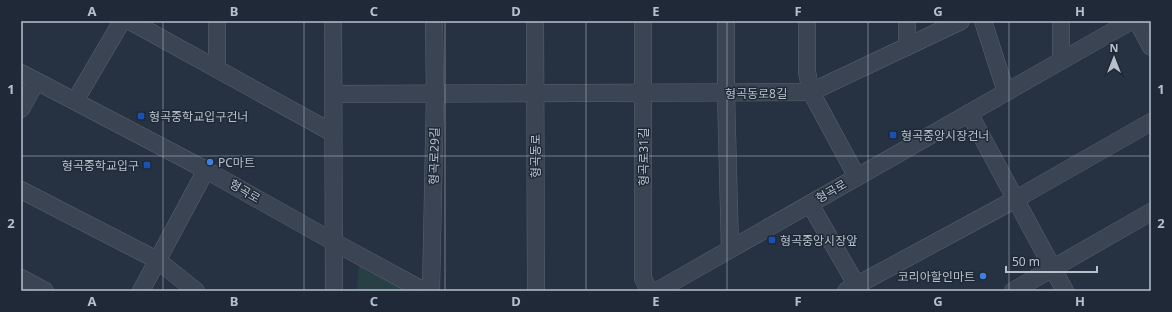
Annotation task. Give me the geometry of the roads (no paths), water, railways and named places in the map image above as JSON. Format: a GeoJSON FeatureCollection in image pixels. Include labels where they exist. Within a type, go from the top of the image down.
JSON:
{"type":"FeatureCollection","features":[{"type":"Feature","properties":{"kind":"street"},"geometry":{"type":"LineString","coordinates":[[76,100],[122,21]]}},
{"type":"Feature","properties":{"kind":"street"},"geometry":{"type":"LineString","coordinates":[[130,21],[333,133]]}},
{"type":"Feature","properties":{"kind":"street"},"geometry":{"type":"LineString","coordinates":[[217,21],[217,69]]}},
{"type":"Feature","properties":{"kind":"street"},"geometry":{"type":"LineString","coordinates":[[333,21],[334,291]]}},
{"type":"Feature","properties":{"kind":"street","name":"형곡로29길"},"geometry":{"type":"LineString","coordinates":[[430,291],[435,94],[434,21]]}},
{"type":"Feature","properties":{"kind":"street","name":"형곡동로"},"geometry":{"type":"LineString","coordinates":[[535,21],[536,291]]}},
{"type":"Feature","properties":{"kind":"street","name":"형곡로31길"},"geometry":{"type":"LineString","coordinates":[[643,21],[643,278],[649,291]]}},
{"type":"Feature","properties":{"kind":"street"},"geometry":{"type":"LineString","coordinates":[[726,21],[726,93],[730,249]]}},
{"type":"Feature","properties":{"kind":"street"},"geometry":{"type":"LineString","coordinates":[[807,21],[807,72],[811,92],[857,177]]}},
{"type":"Feature","properties":{"kind":"street"},"geometry":{"type":"LineString","coordinates":[[907,21],[907,47]]}},
{"type":"Feature","properties":{"kind":"street","name":"형곡동로8길"},"geometry":{"type":"LineString","coordinates":[[333,94],[811,92],[961,21]]}},
{"type":"Feature","properties":{"kind":"street"},"geometry":{"type":"LineString","coordinates":[[984,21],[1006,92]]}},
{"type":"Feature","properties":{"kind":"street"},"geometry":{"type":"LineString","coordinates":[[1061,21],[1061,61]]}},
{"type":"Feature","properties":{"kind":"street","name":"형곡로"},"geometry":{"type":"LineString","coordinates":[[657,291],[1131,21]]}},
{"type":"Feature","properties":{"kind":"street"},"geometry":{"type":"LineString","coordinates":[[1137,21],[1151,47]]}},
{"type":"Feature","properties":{"kind":"street","name":"형곡로"},"geometry":{"type":"LineString","coordinates":[[21,73],[36,82],[76,100],[206,170],[424,291]]}},
{"type":"Feature","properties":{"kind":"street"},"geometry":{"type":"LineString","coordinates":[[21,109],[36,82]]}},
{"type":"Feature","properties":{"kind":"street"},"geometry":{"type":"LineString","coordinates":[[969,113],[1064,291]]}},
{"type":"Feature","properties":{"kind":"street"},"geometry":{"type":"LineString","coordinates":[[810,204],[854,289],[1151,122]]}},
{"type":"Feature","properties":{"kind":"street"},"geometry":{"type":"LineString","coordinates":[[140,291],[206,170]]}},
{"type":"Feature","properties":{"kind":"street"},"geometry":{"type":"LineString","coordinates":[[21,190],[157,260],[196,291]]}},
{"type":"Feature","properties":{"kind":"street"},"geometry":{"type":"LineString","coordinates":[[1013,291],[1151,212]]}},
{"type":"Feature","properties":{"kind":"street"},"geometry":{"type":"LineString","coordinates":[[21,278],[45,291]]}},
{"type":"Feature","properties":{"kind":"place","name":"형곡중학교입구건너"},"geometry":{"type":"Point","coordinates":[141,116]}},
{"type":"Feature","properties":{"kind":"place","name":"형곡중앙시장건너"},"geometry":{"type":"Point","coordinates":[893,135]}},
{"type":"Feature","properties":{"kind":"place","name":"PC마트"},"geometry":{"type":"Point","coordinates":[210,162]}},
{"type":"Feature","properties":{"kind":"place","name":"형곡중학교입구"},"geometry":{"type":"Point","coordinates":[147,165]}},
{"type":"Feature","properties":{"kind":"place","name":"형곡중앙시장앞"},"geometry":{"type":"Point","coordinates":[772,240]}},
{"type":"Feature","properties":{"kind":"place","name":"코리아할인마트"},"geometry":{"type":"Point","coordinates":[983,276]}}]}
